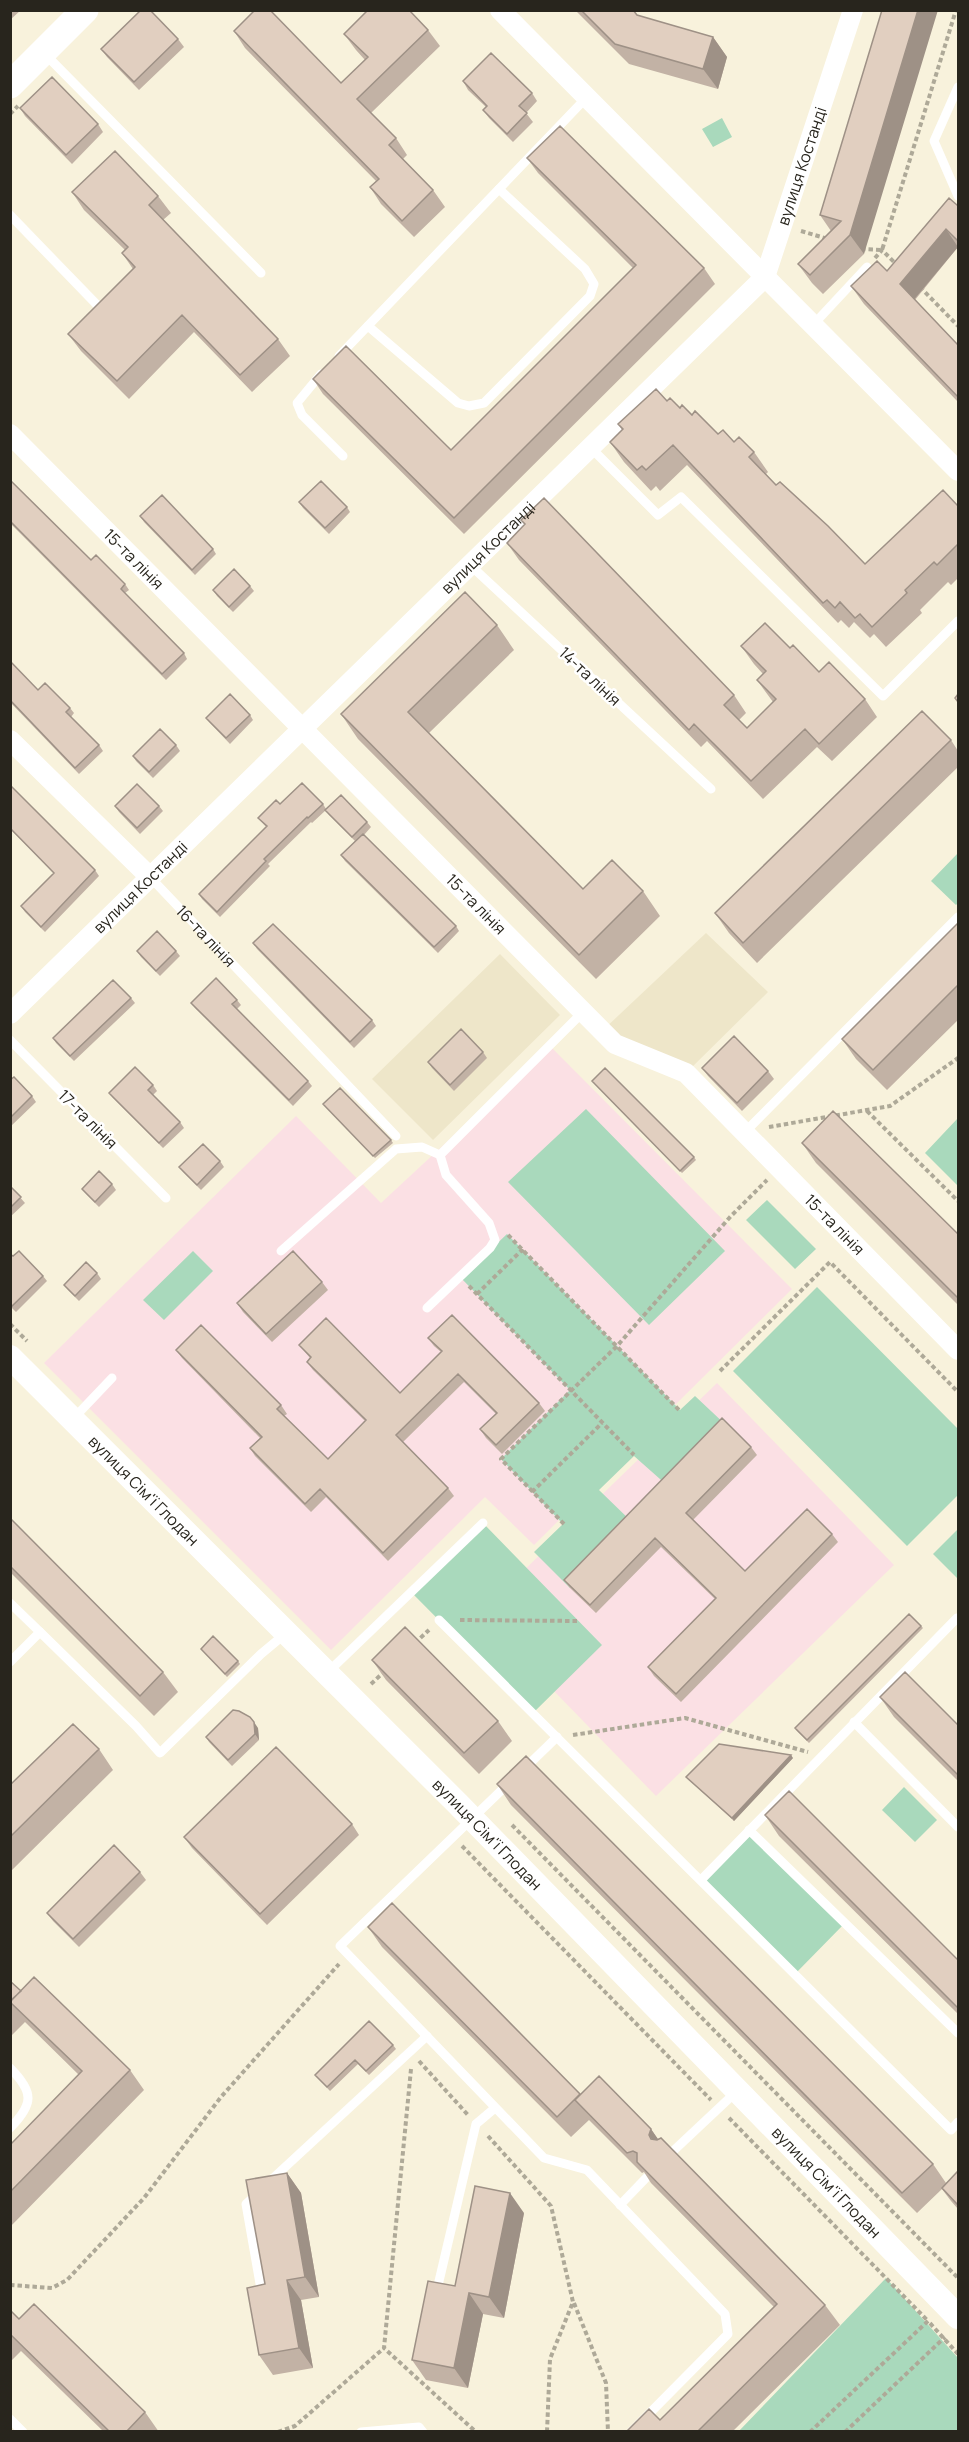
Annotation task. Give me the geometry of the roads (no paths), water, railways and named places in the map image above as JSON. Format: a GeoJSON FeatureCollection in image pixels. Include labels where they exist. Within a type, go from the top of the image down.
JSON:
{"type":"FeatureCollection","features":[{"type":"Feature","properties":{"kind":"main road"},"geometry":{"type":"LineString","coordinates":[[10,85],[85,10]]}},
{"type":"Feature","properties":{"kind":"street"},"geometry":{"type":"LineString","coordinates":[[500,10],[958,471]]}},
{"type":"Feature","properties":{"kind":"street","name":"вулиця Костанді"},"geometry":{"type":"LineString","coordinates":[[10,1014],[765,277],[853,10]]}},
{"type":"Feature","properties":{"kind":"street","name":"15-та лінія"},"geometry":{"type":"LineString","coordinates":[[10,434],[615,1044],[686,1073],[958,1350]]}},
{"type":"Feature","properties":{"kind":"street","name":"16-та лінія"},"geometry":{"type":"LineString","coordinates":[[10,740],[150,878]]}},
{"type":"Feature","properties":{"kind":"street","name":"вулиця Сім'ї Глодан"},"geometry":{"type":"LineString","coordinates":[[10,1357],[472,1818],[958,2317]]}},
{"type":"Feature","properties":{"kind":"lane"},"geometry":{"type":"LineString","coordinates":[[44,52],[261,273]]}},
{"type":"Feature","properties":{"kind":"lane"},"geometry":{"type":"LineString","coordinates":[[958,87],[934,141],[958,196]]}},
{"type":"Feature","properties":{"kind":"lane"},"geometry":{"type":"LineString","coordinates":[[336,359],[586,97]]}},
{"type":"Feature","properties":{"kind":"lane"},"geometry":{"type":"LineString","coordinates":[[368,326],[458,403],[469,406],[484,403],[590,296],[594,284],[585,269],[499,189]]}},
{"type":"Feature","properties":{"kind":"lane"},"geometry":{"type":"LineString","coordinates":[[10,215],[102,310]]}},
{"type":"Feature","properties":{"kind":"lane"},"geometry":{"type":"LineString","coordinates":[[813,325],[867,267]]}},
{"type":"Feature","properties":{"kind":"lane"},"geometry":{"type":"LineString","coordinates":[[328,368],[297,403],[302,415],[343,456]]}},
{"type":"Feature","properties":{"kind":"lane"},"geometry":{"type":"LineString","coordinates":[[590,447],[658,515],[681,497],[882,696],[958,621]]}},
{"type":"Feature","properties":{"kind":"lane","name":"14-та лінія"},"geometry":{"type":"LineString","coordinates":[[469,564],[711,789]]}},
{"type":"Feature","properties":{"kind":"lane","name":"16-та лінія"},"geometry":{"type":"LineString","coordinates":[[150,878],[396,1136]]}},
{"type":"Feature","properties":{"kind":"lane"},"geometry":{"type":"LineString","coordinates":[[745,1132],[958,917]]}},
{"type":"Feature","properties":{"kind":"lane"},"geometry":{"type":"LineString","coordinates":[[440,1155],[583,1012]]}},
{"type":"Feature","properties":{"kind":"lane","name":"17-та лінія"},"geometry":{"type":"LineString","coordinates":[[10,1040],[166,1198]]}},
{"type":"Feature","properties":{"kind":"lane"},"geometry":{"type":"LineString","coordinates":[[281,1251],[396,1149],[422,1147],[440,1155]]}},
{"type":"Feature","properties":{"kind":"lane"},"geometry":{"type":"LineString","coordinates":[[427,1308],[490,1248],[495,1240],[489,1222],[446,1176],[440,1155]]}},
{"type":"Feature","properties":{"kind":"lane"},"geometry":{"type":"LineString","coordinates":[[73,1419],[112,1377]]}},
{"type":"Feature","properties":{"kind":"lane"},"geometry":{"type":"LineString","coordinates":[[327,1673],[483,1523]]}},
{"type":"Feature","properties":{"kind":"lane"},"geometry":{"type":"LineString","coordinates":[[10,1603],[136,1726],[160,1753],[261,1654],[287,1633]]}},
{"type":"Feature","properties":{"kind":"lane"},"geometry":{"type":"LineString","coordinates":[[701,1880],[821,1755],[958,1619]]}},
{"type":"Feature","properties":{"kind":"lane"},"geometry":{"type":"LineString","coordinates":[[439,1620],[951,2130],[958,2122]]}},
{"type":"Feature","properties":{"kind":"lane"},"geometry":{"type":"LineString","coordinates":[[10,1662],[40,1632]]}},
{"type":"Feature","properties":{"kind":"lane"},"geometry":{"type":"LineString","coordinates":[[854,1722],[958,1827]]}},
{"type":"Feature","properties":{"kind":"lane"},"geometry":{"type":"LineString","coordinates":[[557,1737],[340,1946],[544,2158],[587,2170],[725,2314],[728,2334],[631,2432]]}},
{"type":"Feature","properties":{"kind":"lane"},"geometry":{"type":"LineString","coordinates":[[749,1830],[958,2033]]}},
{"type":"Feature","properties":{"kind":"lane"},"geometry":{"type":"LineString","coordinates":[[262,2295],[246,2204],[427,2036]]}},
{"type":"Feature","properties":{"kind":"lane"},"geometry":{"type":"LineString","coordinates":[[10,2068],[21,2078],[28,2095],[24,2113],[10,2128]]}},
{"type":"Feature","properties":{"kind":"lane"},"geometry":{"type":"LineString","coordinates":[[670,2154],[737,2091]]}},
{"type":"Feature","properties":{"kind":"lane"},"geometry":{"type":"LineString","coordinates":[[434,2302],[476,2124],[495,2108]]}},
{"type":"Feature","properties":{"kind":"lane"},"geometry":{"type":"LineString","coordinates":[[620,2205],[646,2178]]}},
{"type":"Feature","properties":{"kind":"lane"},"geometry":{"type":"LineString","coordinates":[[10,2419],[23,2432]]}},
{"type":"Feature","properties":{"kind":"lane"},"geometry":{"type":"LineString","coordinates":[[362,2432],[419,2427],[423,2432]]}}]}
